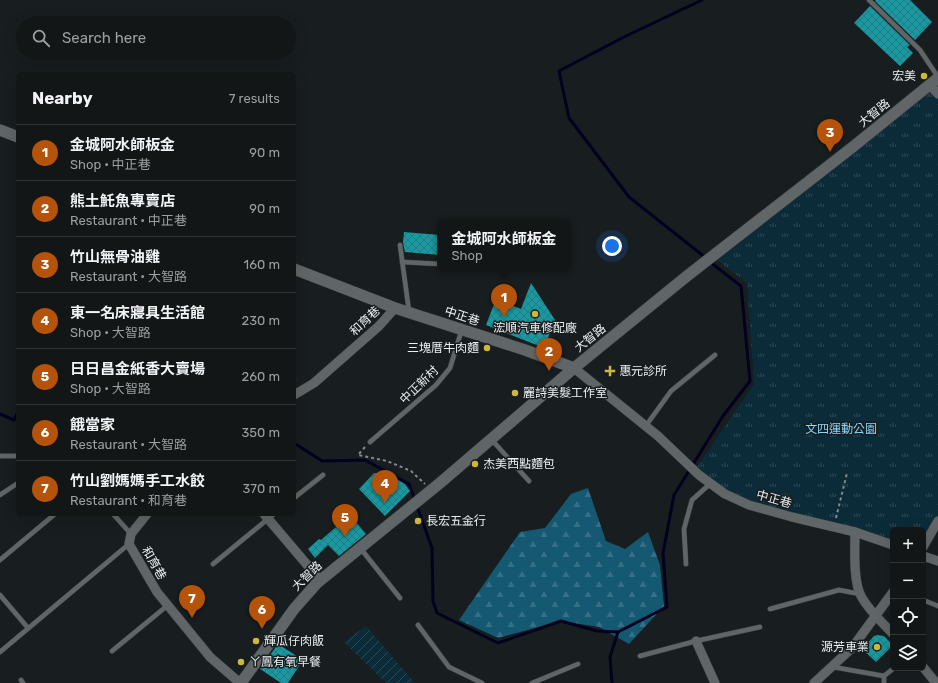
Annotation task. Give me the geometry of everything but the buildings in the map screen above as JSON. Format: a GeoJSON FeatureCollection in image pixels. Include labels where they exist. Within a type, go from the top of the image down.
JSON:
{"type":"FeatureCollection","features":[{"type":"Feature","properties":{"kind":"street"},"geometry":{"type":"LineString","coordinates":[[935,80],[938,94]]}},
{"type":"Feature","properties":{"kind":"street","name":"大智路"},"geometry":{"type":"LineString","coordinates":[[240,683],[294,609],[320,580],[432,490],[574,368],[712,256],[854,146],[935,80]]}},
{"type":"Feature","properties":{"kind":"street"},"geometry":{"type":"LineString","coordinates":[[0,130],[16,136]]}},
{"type":"Feature","properties":{"kind":"street","name":"中正巷"},"geometry":{"type":"LineString","coordinates":[[296,270],[409,313],[462,329],[574,368],[725,494],[750,505],[855,532],[890,544]]}},
{"type":"Feature","properties":{"kind":"street","name":"和育巷"},"geometry":{"type":"LineString","coordinates":[[296,394],[314,383],[379,326],[395,308]]}},
{"type":"Feature","properties":{"kind":"street","name":"和育巷"},"geometry":{"type":"LineString","coordinates":[[146,516],[132,534],[129,544],[157,592],[210,657],[240,683]]}},
{"type":"Feature","properties":{"kind":"street"},"geometry":{"type":"LineString","coordinates":[[269,516],[320,580]]}},
{"type":"Feature","properties":{"kind":"street"},"geometry":{"type":"LineString","coordinates":[[926,542],[938,521]]}},
{"type":"Feature","properties":{"kind":"street"},"geometry":{"type":"LineString","coordinates":[[855,532],[855,570],[860,594],[876,616],[890,631]]}},
{"type":"Feature","properties":{"kind":"street"},"geometry":{"type":"LineString","coordinates":[[926,557],[938,561]]}},
{"type":"Feature","properties":{"kind":"street"},"geometry":{"type":"LineString","coordinates":[[814,683],[852,648],[890,596]]}},
{"type":"Feature","properties":{"kind":"street"},"geometry":{"type":"LineString","coordinates":[[696,641],[715,683]]}},
{"type":"Feature","properties":{"kind":"street"},"geometry":{"type":"LineString","coordinates":[[926,671],[936,683]]}},
{"type":"Feature","properties":{"kind":"lane"},"geometry":{"type":"LineString","coordinates":[[869,0],[920,50],[935,80]]}},
{"type":"Feature","properties":{"kind":"lane"},"geometry":{"type":"LineString","coordinates":[[400,245],[409,313]]}},
{"type":"Feature","properties":{"kind":"lane"},"geometry":{"type":"LineString","coordinates":[[402,262],[437,264]]}},
{"type":"Feature","properties":{"kind":"lane","name":"中正新村"},"geometry":{"type":"LineString","coordinates":[[370,442],[436,385],[450,368],[462,329]]}},
{"type":"Feature","properties":{"kind":"lane"},"geometry":{"type":"LineString","coordinates":[[645,427],[671,390],[715,355]]}},
{"type":"Feature","properties":{"kind":"lane"},"geometry":{"type":"LineString","coordinates":[[491,439],[529,482]]}},
{"type":"Feature","properties":{"kind":"lane"},"geometry":{"type":"LineString","coordinates":[[0,456],[16,456]]}},
{"type":"Feature","properties":{"kind":"lane"},"geometry":{"type":"LineString","coordinates":[[296,496],[323,474]]}},
{"type":"Feature","properties":{"kind":"lane"},"geometry":{"type":"LineString","coordinates":[[686,564],[684,529],[692,500],[711,483]]}},
{"type":"Feature","properties":{"kind":"lane"},"geometry":{"type":"LineString","coordinates":[[0,495],[16,484]]}},
{"type":"Feature","properties":{"kind":"lane"},"geometry":{"type":"LineString","coordinates":[[0,560],[53,516]]}},
{"type":"Feature","properties":{"kind":"lane"},"geometry":{"type":"LineString","coordinates":[[115,516],[132,534]]}},
{"type":"Feature","properties":{"kind":"lane"},"geometry":{"type":"LineString","coordinates":[[213,564],[269,516]]}},
{"type":"Feature","properties":{"kind":"lane","name":"和育巷"},"geometry":{"type":"LineString","coordinates":[[0,652],[129,544]]}},
{"type":"Feature","properties":{"kind":"lane"},"geometry":{"type":"LineString","coordinates":[[359,548],[400,598]]}},
{"type":"Feature","properties":{"kind":"lane"},"geometry":{"type":"LineString","coordinates":[[770,609],[839,590],[860,594]]}},
{"type":"Feature","properties":{"kind":"lane"},"geometry":{"type":"LineString","coordinates":[[0,595],[28,628]]}},
{"type":"Feature","properties":{"kind":"lane"},"geometry":{"type":"LineString","coordinates":[[926,601],[938,606]]}},
{"type":"Feature","properties":{"kind":"lane"},"geometry":{"type":"LineString","coordinates":[[112,651],[168,605]]}},
{"type":"Feature","properties":{"kind":"lane"},"geometry":{"type":"LineString","coordinates":[[418,625],[449,667],[482,683]]}},
{"type":"Feature","properties":{"kind":"lane"},"geometry":{"type":"LineString","coordinates":[[640,656],[696,641],[760,627]]}},
{"type":"Feature","properties":{"kind":"lane"},"geometry":{"type":"LineString","coordinates":[[532,683],[578,664]]}},
{"type":"Feature","properties":{"kind":"lane"},"geometry":{"type":"LineString","coordinates":[[832,666],[884,676],[890,671]]}},
{"type":"Feature","properties":{"kind":"lane"},"geometry":{"type":"LineString","coordinates":[[884,676],[884,683]]}},
{"type":"Feature","properties":{"kind":"path"},"geometry":{"type":"LineString","coordinates":[[370,442],[358,455],[387,460],[411,471],[432,490]]}},
{"type":"Feature","properties":{"kind":"path"},"geometry":{"type":"LineString","coordinates":[[833,527],[847,473]]}},
{"type":"Feature","properties":{"kind":"green space","name":"文四運動公園"},"geometry":{"type":"Polygon","coordinates":[[[929,84],[938,94],[938,516],[926,537],[926,527],[890,527],[890,542],[749,505],[695,470],[754,384],[747,283],[712,256],[929,84]]]}},
{"type":"Feature","properties":{"kind":"green space"},"geometry":{"type":"Polygon","coordinates":[[[588,488],[606,541],[625,549],[648,532],[660,565],[664,606],[629,644],[599,627],[561,621],[498,638],[459,620],[520,532],[545,528],[571,494],[588,488]]]}},
{"type":"Feature","properties":{"kind":"green space"},"geometry":{"type":"Polygon","coordinates":[[[366,626],[414,682],[386,683],[344,642],[366,626]]]}},
{"type":"Feature","properties":{"kind":"waterway"},"geometry":{"type":"LineString","coordinates":[[702,0],[624,37],[559,71],[569,118],[629,197],[706,258]]}},
{"type":"Feature","properties":{"kind":"waterway"},"geometry":{"type":"LineString","coordinates":[[612,683],[610,657],[618,632],[667,607],[663,553],[674,495],[723,416],[750,381],[741,286],[710,262]]}},
{"type":"Feature","properties":{"kind":"waterway"},"geometry":{"type":"LineString","coordinates":[[0,414],[14,420],[16,416]]}},
{"type":"Feature","properties":{"kind":"waterway"},"geometry":{"type":"LineString","coordinates":[[296,444],[322,461],[365,460],[409,484],[432,548],[433,601],[437,613],[498,643],[561,621],[597,631],[618,632]]}},
{"type":"Feature","properties":{"kind":"place","name":"宏美"},"geometry":{"type":"Point","coordinates":[924,76]}},
{"type":"Feature","properties":{"kind":"place","name":"竹山無骨油雞"},"geometry":{"type":"Point","coordinates":[830,152]}},
{"type":"Feature","properties":{"kind":"place","name":"浤順汽車修配廠"},"geometry":{"type":"Point","coordinates":[535,314]}},
{"type":"Feature","properties":{"kind":"place","name":"金城阿水師板金"},"geometry":{"type":"Point","coordinates":[504,317]}},
{"type":"Feature","properties":{"kind":"place","name":"三塊厝牛肉麵"},"geometry":{"type":"Point","coordinates":[487,348]}},
{"type":"Feature","properties":{"kind":"place","name":"熊土魠魚專賣店"},"geometry":{"type":"Point","coordinates":[549,371]}},
{"type":"Feature","properties":{"kind":"place","name":"惠元診所"},"geometry":{"type":"Point","coordinates":[610,371]}},
{"type":"Feature","properties":{"kind":"place","name":"麗詩美髮工作室"},"geometry":{"type":"Point","coordinates":[515,393]}},
{"type":"Feature","properties":{"kind":"place","name":"杰美西點麵包"},"geometry":{"type":"Point","coordinates":[475,464]}},
{"type":"Feature","properties":{"kind":"place","name":"東一名床寢具生活館"},"geometry":{"type":"Point","coordinates":[385,503]}},
{"type":"Feature","properties":{"kind":"place","name":"長宏五金行"},"geometry":{"type":"Point","coordinates":[418,521]}},
{"type":"Feature","properties":{"kind":"place","name":"日日昌金紙香大賣場"},"geometry":{"type":"Point","coordinates":[345,537]}},
{"type":"Feature","properties":{"kind":"place","name":"竹山劉媽媽手工水餃"},"geometry":{"type":"Point","coordinates":[192,618]}},
{"type":"Feature","properties":{"kind":"place","name":"餓當家"},"geometry":{"type":"Point","coordinates":[262,629]}},
{"type":"Feature","properties":{"kind":"place","name":"輝瓜仔肉飯"},"geometry":{"type":"Point","coordinates":[256,641]}},
{"type":"Feature","properties":{"kind":"place","name":"源芳車業"},"geometry":{"type":"Point","coordinates":[877,647]}},
{"type":"Feature","properties":{"kind":"place","name":"ㄚ鳳有氧早餐"},"geometry":{"type":"Point","coordinates":[241,662]}}]}
